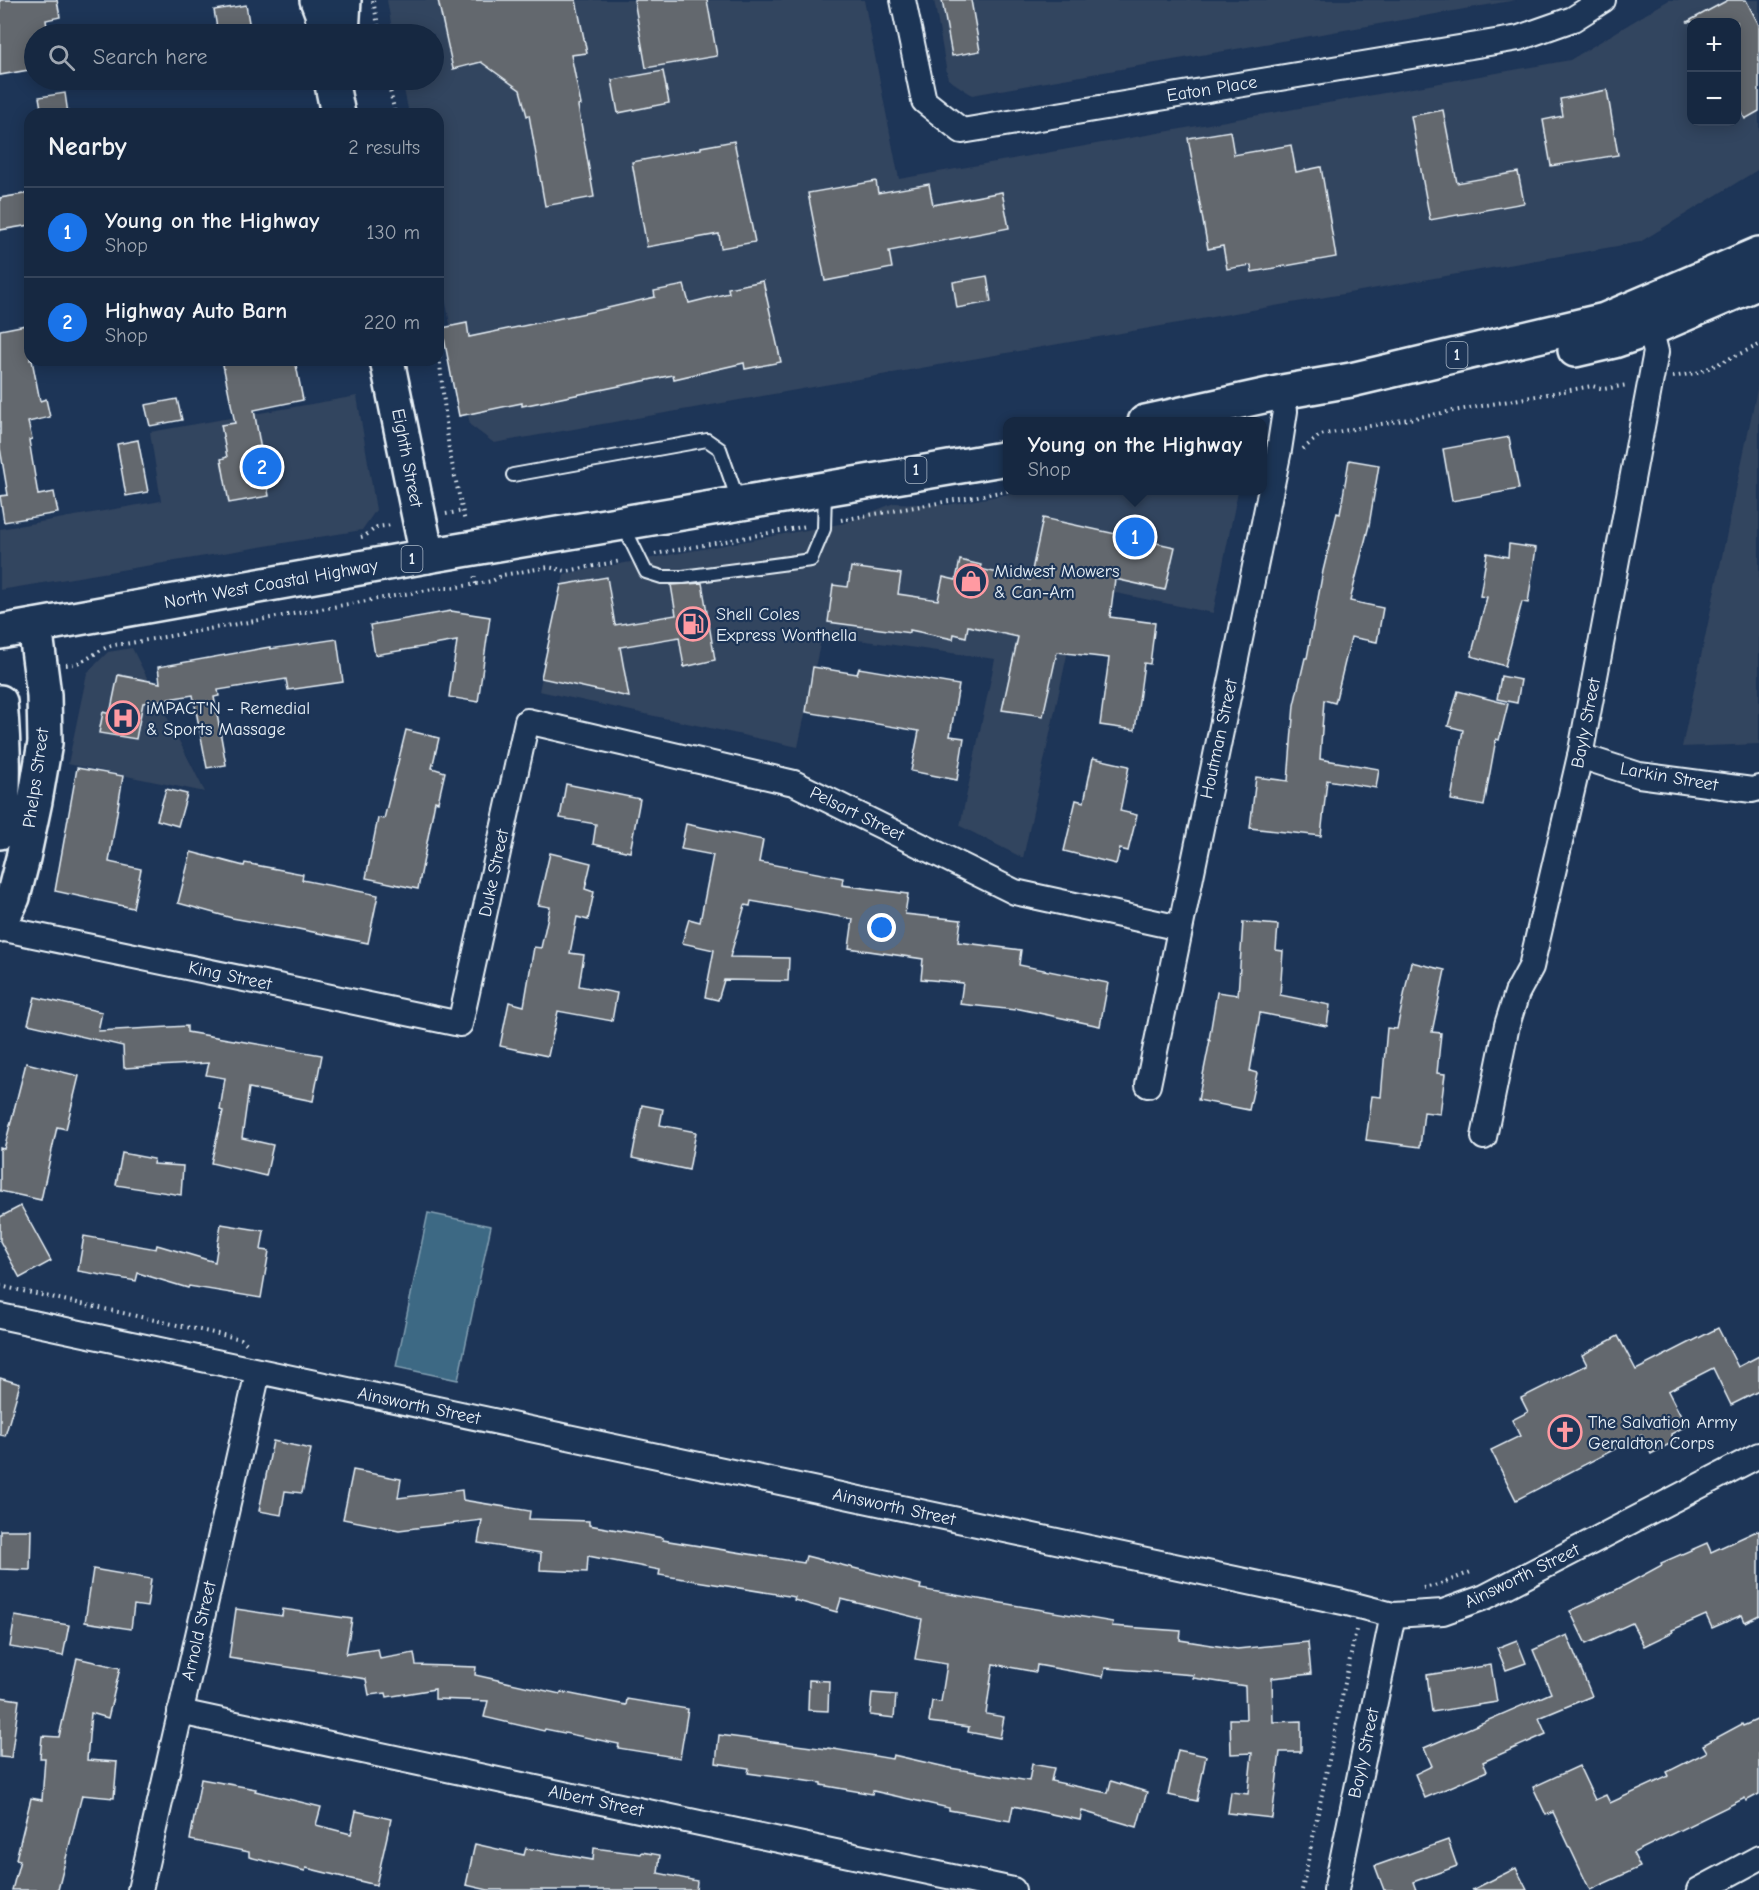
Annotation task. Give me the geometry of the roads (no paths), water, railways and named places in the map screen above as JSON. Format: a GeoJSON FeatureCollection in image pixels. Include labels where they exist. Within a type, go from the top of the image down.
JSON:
{"type":"FeatureCollection","features":[{"type":"Feature","properties":{"kind":"main road"},"geometry":{"type":"LineString","coordinates":[[317,0],[323,24]]}},
{"type":"Feature","properties":{"kind":"main road"},"geometry":{"type":"LineString","coordinates":[[343,24],[344,0]]}},
{"type":"Feature","properties":{"kind":"main road","name":"1"},"geometry":{"type":"LineString","coordinates":[[1180,417],[1283,402],[1351,400],[1614,341],[1648,316],[1759,254]]}},
{"type":"Feature","properties":{"kind":"main road","name":"1"},"geometry":{"type":"LineString","coordinates":[[1648,316],[1759,282]]}},
{"type":"Feature","properties":{"kind":"main road","name":"Eighth Street"},"geometry":{"type":"LineString","coordinates":[[388,366],[427,556]]}},
{"type":"Feature","properties":{"kind":"main road","name":"1"},"geometry":{"type":"LineString","coordinates":[[1239,417],[1283,402]]}},
{"type":"Feature","properties":{"kind":"main road","name":"North West Coastal Highway"},"geometry":{"type":"LineString","coordinates":[[825,489],[1003,452]]}},
{"type":"Feature","properties":{"kind":"main road","name":"North West Coastal Highway"},"geometry":{"type":"LineString","coordinates":[[0,632],[427,556],[1003,459]]}},
{"type":"Feature","properties":{"kind":"main road","name":"Phelps Street"},"geometry":{"type":"LineString","coordinates":[[0,926],[13,897],[23,858],[45,743],[44,694],[35,626]]}},
{"type":"Feature","properties":{"kind":"main road","name":"Phelps Street"},"geometry":{"type":"LineString","coordinates":[[0,702],[3,726],[4,799],[0,832]]}},
{"type":"Feature","properties":{"kind":"street","name":"Eaton Place"},"geometry":{"type":"LineString","coordinates":[[903,0],[924,101],[962,131],[1519,38],[1573,19],[1603,0]]}},
{"type":"Feature","properties":{"kind":"street","name":"Bayly Street"},"geometry":{"type":"LineString","coordinates":[[1484,1137],[1508,1025],[1517,993],[1531,967],[1580,756],[1656,352],[1648,316]]}},
{"type":"Feature","properties":{"kind":"street","name":"Houtman Street"},"geometry":{"type":"LineString","coordinates":[[1148,1085],[1279,450],[1283,402]]}},
{"type":"Feature","properties":{"kind":"street","name":"Pelsart Street"},"geometry":{"type":"LineString","coordinates":[[527,721],[794,783],[1015,892],[1180,928]]}},
{"type":"Feature","properties":{"kind":"street","name":"Duke Street"},"geometry":{"type":"LineString","coordinates":[[460,1024],[527,721]]}},
{"type":"Feature","properties":{"kind":"street","name":"Larkin Street"},"geometry":{"type":"LineString","coordinates":[[1580,756],[1639,775],[1752,790],[1759,789]]}},
{"type":"Feature","properties":{"kind":"street","name":"King Street"},"geometry":{"type":"LineString","coordinates":[[0,926],[460,1024]]}},
{"type":"Feature","properties":{"kind":"street","name":"Ainsworth Street"},"geometry":{"type":"LineString","coordinates":[[5,1317],[1393,1615],[1443,1612],[1485,1597],[1759,1455]]}},
{"type":"Feature","properties":{"kind":"street","name":"Arnold Street"},"geometry":{"type":"LineString","coordinates":[[140,1890],[258,1372]]}},
{"type":"Feature","properties":{"kind":"street","name":"Bayly Street"},"geometry":{"type":"LineString","coordinates":[[1336,1890],[1393,1615]]}},
{"type":"Feature","properties":{"kind":"street","name":"Albert Street"},"geometry":{"type":"LineString","coordinates":[[180,1712],[1012,1890]]}},
{"type":"Feature","properties":{"kind":"street"},"geometry":{"type":"LineString","coordinates":[[1699,1890],[1759,1858]]}},
{"type":"Feature","properties":{"kind":"lane"},"geometry":{"type":"LineString","coordinates":[[513,475],[707,440],[720,450],[740,504]]}},
{"type":"Feature","properties":{"kind":"lane"},"geometry":{"type":"LineString","coordinates":[[622,524],[646,572],[662,577],[725,573],[811,560],[824,529],[825,489]]}},
{"type":"Feature","properties":{"kind":"place","name":"Highway Auto Barn"},"geometry":{"type":"Point","coordinates":[262,467]}},
{"type":"Feature","properties":{"kind":"place","name":"Young on the Highway"},"geometry":{"type":"Point","coordinates":[1135,537]}},
{"type":"Feature","properties":{"kind":"place","name":"Midwest Mowers & Can-Am"},"geometry":{"type":"Point","coordinates":[971,581]}},
{"type":"Feature","properties":{"kind":"place","name":"Shell Coles Express Wonthella"},"geometry":{"type":"Point","coordinates":[693,624]}},
{"type":"Feature","properties":{"kind":"place","name":"iMPACT'N - Remedial & Sports Massage"},"geometry":{"type":"Point","coordinates":[123,718]}},
{"type":"Feature","properties":{"kind":"place","name":"The Salvation Army Geraldton Corps"},"geometry":{"type":"Point","coordinates":[1565,1432]}}]}
